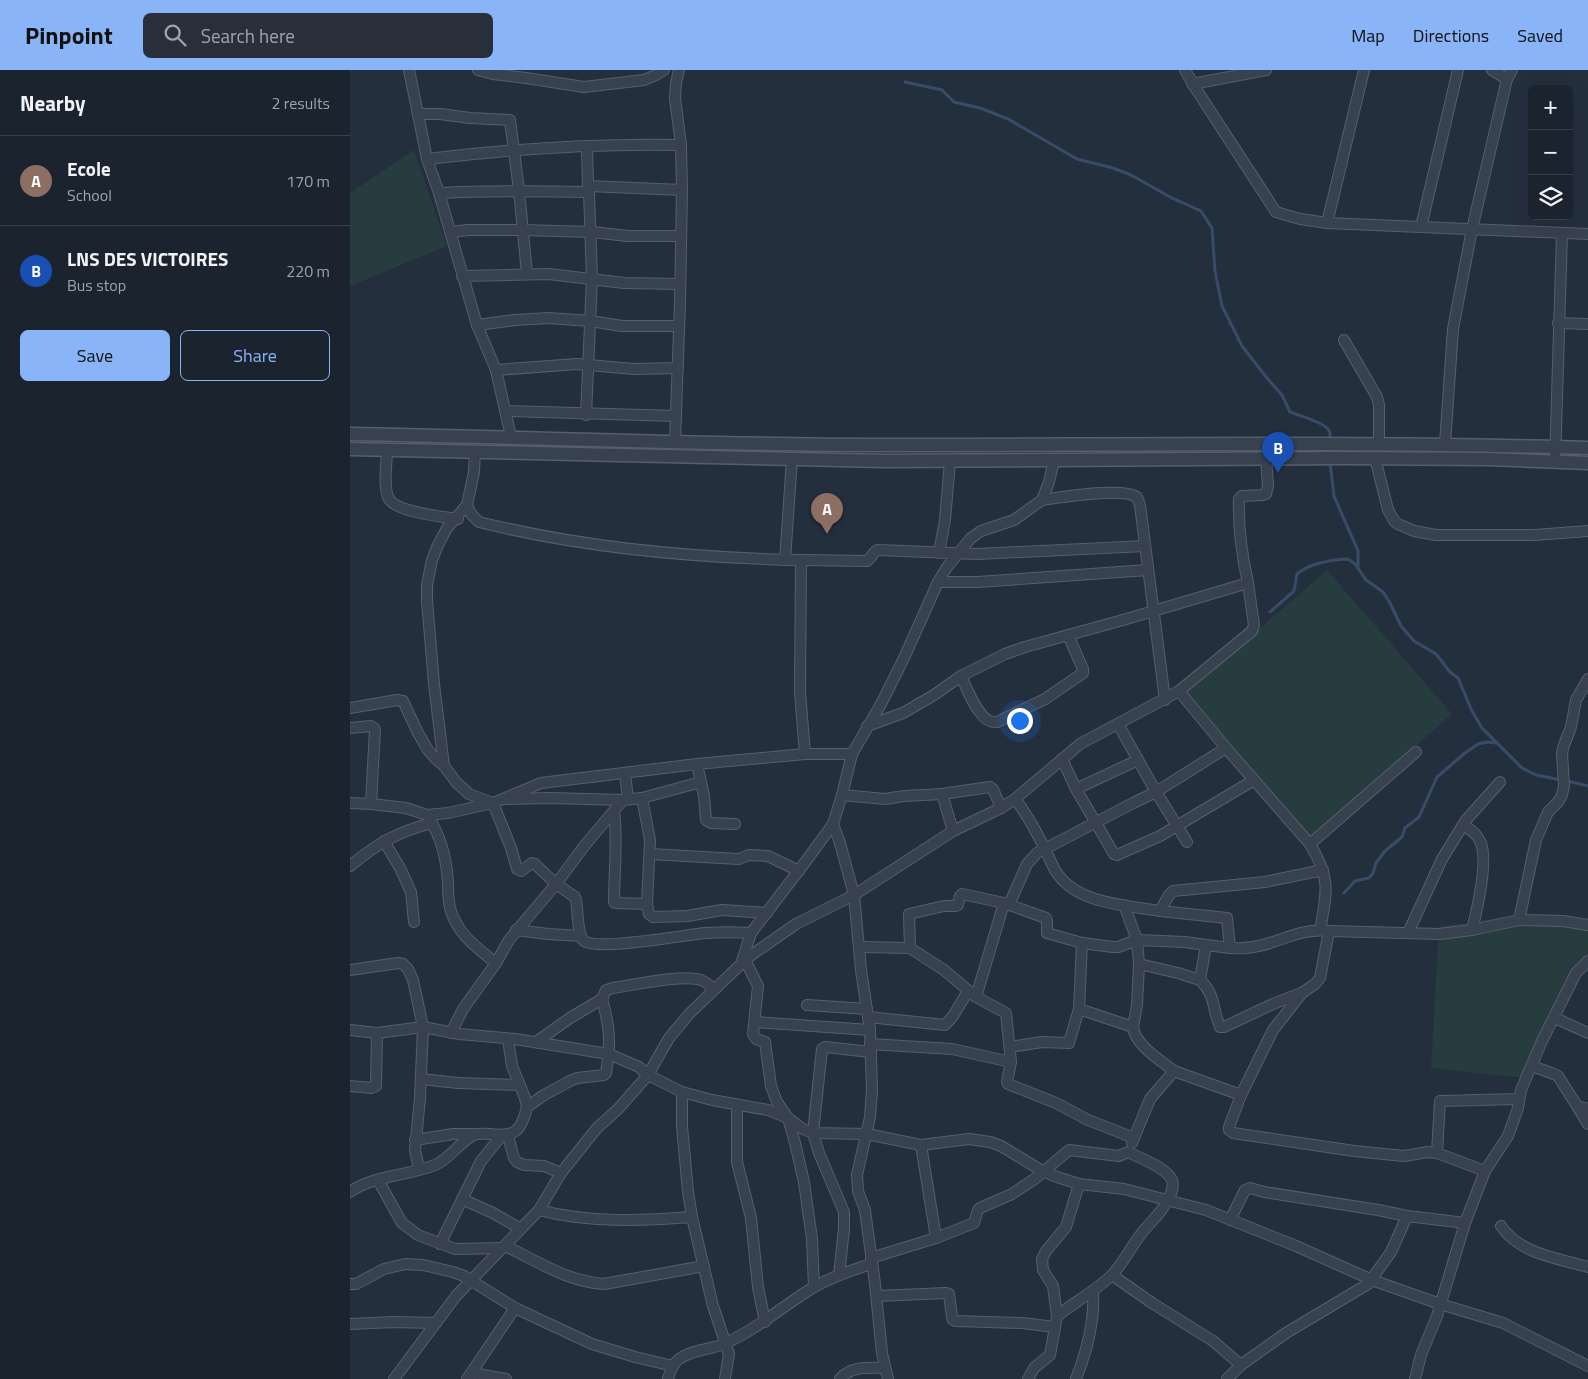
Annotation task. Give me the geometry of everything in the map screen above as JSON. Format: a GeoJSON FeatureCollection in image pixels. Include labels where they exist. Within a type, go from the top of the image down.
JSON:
{"type":"FeatureCollection","features":[{"type":"Feature","properties":{"kind":"street"},"geometry":{"type":"LineString","coordinates":[[410,70],[427,159],[439,193],[477,325],[496,370],[511,437]]}},
{"type":"Feature","properties":{"kind":"street"},"geometry":{"type":"LineString","coordinates":[[478,70],[493,74],[584,87],[644,80],[664,70]]}},
{"type":"Feature","properties":{"kind":"street"},"geometry":{"type":"LineString","coordinates":[[676,441],[682,190],[681,145],[675,98],[679,70]]}},
{"type":"Feature","properties":{"kind":"street"},"geometry":{"type":"LineString","coordinates":[[1185,70],[1192,84],[1276,212],[1293,218],[1327,223],[1588,234]]}},
{"type":"Feature","properties":{"kind":"street"},"geometry":{"type":"LineString","coordinates":[[1192,84],[1266,70]]}},
{"type":"Feature","properties":{"kind":"street"},"geometry":{"type":"LineString","coordinates":[[1327,223],[1364,70]]}},
{"type":"Feature","properties":{"kind":"street"},"geometry":{"type":"LineString","coordinates":[[1421,227],[1458,70]]}},
{"type":"Feature","properties":{"kind":"street"},"geometry":{"type":"LineString","coordinates":[[1445,444],[1453,329],[1472,229],[1509,75],[1492,70]]}},
{"type":"Feature","properties":{"kind":"street"},"geometry":{"type":"LineString","coordinates":[[418,114],[508,119],[511,122],[527,274]]}},
{"type":"Feature","properties":{"kind":"street"},"geometry":{"type":"LineString","coordinates":[[427,159],[587,146],[681,145]]}},
{"type":"Feature","properties":{"kind":"street"},"geometry":{"type":"LineString","coordinates":[[586,415],[592,279],[592,232],[587,146]]}},
{"type":"Feature","properties":{"kind":"street"},"geometry":{"type":"LineString","coordinates":[[439,193],[483,190],[682,190]]}},
{"type":"Feature","properties":{"kind":"street"},"geometry":{"type":"LineString","coordinates":[[450,232],[522,230],[592,232],[628,236],[680,236]]}},
{"type":"Feature","properties":{"kind":"street"},"geometry":{"type":"LineString","coordinates":[[1555,462],[1562,234]]}},
{"type":"Feature","properties":{"kind":"street"},"geometry":{"type":"LineString","coordinates":[[462,276],[550,274],[624,283],[680,284]]}},
{"type":"Feature","properties":{"kind":"street"},"geometry":{"type":"LineString","coordinates":[[477,325],[549,318],[622,326],[679,326]]}},
{"type":"Feature","properties":{"kind":"street"},"geometry":{"type":"LineString","coordinates":[[1558,323],[1588,324]]}},
{"type":"Feature","properties":{"kind":"street"},"geometry":{"type":"LineString","coordinates":[[1344,340],[1378,397],[1378,444]]}},
{"type":"Feature","properties":{"kind":"street"},"geometry":{"type":"LineString","coordinates":[[496,370],[518,367],[588,364],[634,369],[678,368]]}},
{"type":"Feature","properties":{"kind":"street"},"geometry":{"type":"LineString","coordinates":[[505,411],[586,415],[676,416]]}},
{"type":"Feature","properties":{"kind":"street"},"geometry":{"type":"LineString","coordinates":[[350,434],[882,445],[1445,444],[1588,448]]}},
{"type":"Feature","properties":{"kind":"street"},"geometry":{"type":"LineString","coordinates":[[350,449],[884,461],[1375,458],[1489,459],[1588,463]]}},
{"type":"Feature","properties":{"kind":"street"},"geometry":{"type":"LineString","coordinates":[[387,450],[386,490],[390,501],[394,504],[409,510],[583,543],[748,559],[867,561],[878,550],[998,554],[1145,546]]}},
{"type":"Feature","properties":{"kind":"street"},"geometry":{"type":"LineString","coordinates":[[444,766],[434,684],[427,601],[428,585],[432,560],[447,528],[467,505],[474,472],[475,452]]}},
{"type":"Feature","properties":{"kind":"street"},"geometry":{"type":"LineString","coordinates":[[394,1379],[456,1296],[539,1210],[561,1173],[597,1128],[618,1109],[648,1075],[674,1032],[688,1014],[743,962],[796,924],[854,895],[954,831],[1015,799],[1088,738],[1165,700],[1250,635],[1254,625],[1245,571],[1240,524],[1240,499],[1242,496],[1266,494],[1268,486],[1266,458]]}},
{"type":"Feature","properties":{"kind":"street"},"geometry":{"type":"LineString","coordinates":[[1375,458],[1392,518],[1398,524],[1414,531],[1436,535],[1535,535],[1588,531]]}},
{"type":"Feature","properties":{"kind":"street"},"geometry":{"type":"LineString","coordinates":[[785,560],[792,459]]}},
{"type":"Feature","properties":{"kind":"street"},"geometry":{"type":"LineString","coordinates":[[814,1287],[812,1239],[804,1182],[795,1143],[788,1118],[777,1102],[771,1086],[765,1042],[756,1039],[754,1036],[758,986],[743,962],[751,933],[833,824],[852,754],[881,704],[904,658],[938,582],[958,552],[971,538],[981,531],[1024,515],[1042,500],[1049,482],[1054,460]]}},
{"type":"Feature","properties":{"kind":"street"},"geometry":{"type":"LineString","coordinates":[[939,552],[945,520],[950,461]]}},
{"type":"Feature","properties":{"kind":"street"},"geometry":{"type":"LineString","coordinates":[[1042,500],[1077,495],[1127,493],[1138,497],[1165,700]]}},
{"type":"Feature","properties":{"kind":"street"},"geometry":{"type":"LineString","coordinates":[[467,505],[471,514],[479,522]]}},
{"type":"Feature","properties":{"kind":"street"},"geometry":{"type":"LineString","coordinates":[[801,560],[800,692],[805,754]]}},
{"type":"Feature","properties":{"kind":"street"},"geometry":{"type":"LineString","coordinates":[[938,582],[978,582],[1148,570]]}},
{"type":"Feature","properties":{"kind":"street"},"geometry":{"type":"LineString","coordinates":[[867,726],[903,713],[961,676],[1025,646],[1248,583]]}},
{"type":"Feature","properties":{"kind":"street"},"geometry":{"type":"LineString","coordinates":[[961,676],[980,714],[989,722],[997,722],[1045,700],[1083,673],[1068,635]]}},
{"type":"Feature","properties":{"kind":"street"},"geometry":{"type":"LineString","coordinates":[[1519,920],[1536,840],[1548,812],[1562,795],[1564,786],[1562,753],[1571,727],[1576,700],[1588,679]]}},
{"type":"Feature","properties":{"kind":"street"},"geometry":{"type":"LineString","coordinates":[[1139,964],[1200,980],[1206,985],[1212,996],[1219,1024],[1222,1027],[1302,993],[1320,978],[1326,892],[1325,876],[1319,858],[1310,844],[1179,691]]}},
{"type":"Feature","properties":{"kind":"street"},"geometry":{"type":"LineString","coordinates":[[350,708],[397,700],[403,701],[428,750],[444,766],[456,782],[469,794],[496,801],[549,798],[642,798],[701,782]]}},
{"type":"Feature","properties":{"kind":"street"},"geometry":{"type":"LineString","coordinates":[[1118,724],[1156,792],[1187,842]]}},
{"type":"Feature","properties":{"kind":"street"},"geometry":{"type":"LineString","coordinates":[[350,728],[371,726],[375,729],[371,804]]}},
{"type":"Feature","properties":{"kind":"street"},"geometry":{"type":"LineString","coordinates":[[807,1005],[946,1024],[972,994],[1007,904],[1028,862],[1045,848],[1156,792],[1226,748]]}},
{"type":"Feature","properties":{"kind":"street"},"geometry":{"type":"LineString","coordinates":[[1310,844],[1416,752]]}},
{"type":"Feature","properties":{"kind":"street"},"geometry":{"type":"LineString","coordinates":[[350,866],[384,841],[430,819],[496,801],[541,783],[697,764],[805,754],[852,754]]}},
{"type":"Feature","properties":{"kind":"street"},"geometry":{"type":"LineString","coordinates":[[1062,759],[1076,789],[1116,855],[1160,836],[1254,780]]}},
{"type":"Feature","properties":{"kind":"street"},"geometry":{"type":"LineString","coordinates":[[1076,789],[1138,760]]}},
{"type":"Feature","properties":{"kind":"street"},"geometry":{"type":"LineString","coordinates":[[697,764],[708,822],[735,824]]}},
{"type":"Feature","properties":{"kind":"street"},"geometry":{"type":"LineString","coordinates":[[451,1033],[464,1009],[516,930],[556,884],[585,845],[626,799],[625,774]]}},
{"type":"Feature","properties":{"kind":"street"},"geometry":{"type":"LineString","coordinates":[[1408,933],[1438,866],[1473,810],[1500,782]]}},
{"type":"Feature","properties":{"kind":"street"},"geometry":{"type":"LineString","coordinates":[[842,795],[885,799],[942,794],[990,787],[993,789],[1001,808]]}},
{"type":"Feature","properties":{"kind":"street"},"geometry":{"type":"LineString","coordinates":[[942,794],[954,831]]}},
{"type":"Feature","properties":{"kind":"street"},"geometry":{"type":"LineString","coordinates":[[642,798],[650,840],[648,913],[653,917],[687,916],[722,910],[767,913]]}},
{"type":"Feature","properties":{"kind":"street"},"geometry":{"type":"LineString","coordinates":[[1015,799],[1045,848],[1055,870],[1068,885],[1086,896],[1124,905],[1227,918],[1230,948]]}},
{"type":"Feature","properties":{"kind":"street"},"geometry":{"type":"LineString","coordinates":[[496,801],[517,870],[521,871],[534,863],[556,884],[574,897],[581,936],[586,942],[593,945],[704,933],[751,933]]}},
{"type":"Feature","properties":{"kind":"street"},"geometry":{"type":"LineString","coordinates":[[350,803],[406,808],[430,819],[443,849],[450,908],[456,921],[472,944],[496,963]]}},
{"type":"Feature","properties":{"kind":"street"},"geometry":{"type":"LineString","coordinates":[[614,811],[616,864],[614,902],[647,904]]}},
{"type":"Feature","properties":{"kind":"street"},"geometry":{"type":"LineString","coordinates":[[833,824],[840,842],[854,895],[870,1030],[872,1090],[870,1117],[856,1174],[856,1182],[864,1210],[882,1353],[888,1379]]}},
{"type":"Feature","properties":{"kind":"street"},"geometry":{"type":"LineString","coordinates":[[1463,825],[1476,834],[1481,843],[1483,866],[1472,930]]}},
{"type":"Feature","properties":{"kind":"street"},"geometry":{"type":"LineString","coordinates":[[384,841],[400,868],[411,892],[414,922]]}},
{"type":"Feature","properties":{"kind":"street"},"geometry":{"type":"LineString","coordinates":[[650,854],[739,859],[749,855],[768,856],[798,871]]}},
{"type":"Feature","properties":{"kind":"street"},"geometry":{"type":"LineString","coordinates":[[1160,911],[1173,891],[1265,882],[1323,870]]}},
{"type":"Feature","properties":{"kind":"street"},"geometry":{"type":"LineString","coordinates":[[910,948],[910,913],[944,906],[956,906],[962,894],[1007,904],[1046,918],[1047,933],[1082,943],[1113,947],[1137,940],[1186,942],[1230,948],[1253,947],[1268,944],[1297,933],[1324,931],[1440,934],[1472,930],[1519,920],[1563,921],[1588,925]]}},
{"type":"Feature","properties":{"kind":"street"},"geometry":{"type":"LineString","coordinates":[[1124,905],[1137,940],[1139,964],[1138,1004],[1133,1027],[1135,1037],[1152,1054],[1174,1071],[1241,1095]]}},
{"type":"Feature","properties":{"kind":"street"},"geometry":{"type":"LineString","coordinates":[[516,930],[581,936]]}},
{"type":"Feature","properties":{"kind":"street"},"geometry":{"type":"LineString","coordinates":[[1010,1047],[1042,1042],[1068,1043],[1079,1009],[1082,943]]}},
{"type":"Feature","properties":{"kind":"street"},"geometry":{"type":"LineString","coordinates":[[1200,980],[1206,944]]}},
{"type":"Feature","properties":{"kind":"street"},"geometry":{"type":"LineString","coordinates":[[859,947],[910,948],[944,970],[972,994],[1006,1013],[1011,1062],[1006,1082],[1008,1084],[1056,1103],[1088,1120],[1134,1138]]}},
{"type":"Feature","properties":{"kind":"street"},"geometry":{"type":"LineString","coordinates":[[1415,1379],[1421,1355],[1437,1316],[1464,1223],[1485,1171],[1508,1136],[1514,1123],[1521,1090],[1542,1041],[1576,973],[1588,960]]}},
{"type":"Feature","properties":{"kind":"street"},"geometry":{"type":"LineString","coordinates":[[350,970],[398,963],[403,964],[408,969],[413,980],[423,1027],[420,1098],[415,1140],[419,1169]]}},
{"type":"Feature","properties":{"kind":"street"},"geometry":{"type":"LineString","coordinates":[[536,1042],[570,1018],[602,999],[606,990],[678,979],[703,980],[714,989]]}},
{"type":"Feature","properties":{"kind":"street"},"geometry":{"type":"LineString","coordinates":[[1302,993],[1272,1030],[1241,1095],[1230,1122],[1229,1130],[1233,1133],[1404,1156],[1424,1152],[1437,1154],[1485,1171]]}},
{"type":"Feature","properties":{"kind":"street"},"geometry":{"type":"LineString","coordinates":[[527,1107],[544,1095],[577,1078],[604,1075],[609,1054],[609,1022],[602,999]]}},
{"type":"Feature","properties":{"kind":"street"},"geometry":{"type":"LineString","coordinates":[[1079,1009],[1133,1027]]}},
{"type":"Feature","properties":{"kind":"street"},"geometry":{"type":"LineString","coordinates":[[1555,1018],[1588,1033]]}},
{"type":"Feature","properties":{"kind":"street"},"geometry":{"type":"LineString","coordinates":[[755,1022],[870,1030]]}},
{"type":"Feature","properties":{"kind":"street"},"geometry":{"type":"LineString","coordinates":[[350,1030],[378,1033],[423,1027],[451,1033],[536,1042],[609,1054],[639,1067],[648,1075],[682,1092],[768,1110],[788,1118],[803,1129],[813,1133],[867,1134],[921,1145],[956,1140],[984,1140],[1001,1146],[1044,1172],[1079,1184],[1124,1189],[1206,1210],[1296,1246],[1372,1280],[1440,1304],[1504,1323],[1588,1366]]}},
{"type":"Feature","properties":{"kind":"street"},"geometry":{"type":"LineString","coordinates":[[350,1086],[372,1088],[376,1086],[378,1033]]}},
{"type":"Feature","properties":{"kind":"street"},"geometry":{"type":"LineString","coordinates":[[440,1244],[481,1160],[505,1136],[520,1126],[525,1118],[527,1107],[512,1066],[508,1039]]}},
{"type":"Feature","properties":{"kind":"street"},"geometry":{"type":"LineString","coordinates":[[839,1275],[844,1212],[819,1153],[813,1133],[822,1048],[952,1049],[1011,1062]]}},
{"type":"Feature","properties":{"kind":"street"},"geometry":{"type":"LineString","coordinates":[[1532,1066],[1558,1076],[1583,1107],[1588,1124]]}},
{"type":"Feature","properties":{"kind":"street"},"geometry":{"type":"LineString","coordinates":[[668,1379],[677,1360],[685,1355],[725,1344],[765,1322],[814,1287],[871,1261],[974,1223],[980,1208],[1012,1194],[1044,1172],[1069,1150],[1119,1156],[1128,1152],[1150,1099],[1174,1071]]}},
{"type":"Feature","properties":{"kind":"street"},"geometry":{"type":"LineString","coordinates":[[421,1079],[473,1084],[520,1085]]}},
{"type":"Feature","properties":{"kind":"street"},"geometry":{"type":"LineString","coordinates":[[682,1092],[682,1126],[692,1217],[713,1306],[730,1354],[725,1379]]}},
{"type":"Feature","properties":{"kind":"street"},"geometry":{"type":"LineString","coordinates":[[1437,1154],[1440,1100],[1519,1099]]}},
{"type":"Feature","properties":{"kind":"street"},"geometry":{"type":"LineString","coordinates":[[738,1105],[737,1162],[751,1218],[758,1287],[765,1322]]}},
{"type":"Feature","properties":{"kind":"street"},"geometry":{"type":"LineString","coordinates":[[415,1140],[453,1134],[505,1136]]}},
{"type":"Feature","properties":{"kind":"street"},"geometry":{"type":"LineString","coordinates":[[350,1192],[378,1180],[437,1164],[476,1134]]}},
{"type":"Feature","properties":{"kind":"street"},"geometry":{"type":"LineString","coordinates":[[505,1136],[517,1162],[524,1165],[544,1166],[561,1173]]}},
{"type":"Feature","properties":{"kind":"street"},"geometry":{"type":"LineString","coordinates":[[921,1145],[936,1238]]}},
{"type":"Feature","properties":{"kind":"street"},"geometry":{"type":"LineString","coordinates":[[876,1296],[946,1293],[951,1298],[952,1317],[956,1321],[1056,1322],[1076,1302],[1112,1275],[1142,1232],[1162,1210],[1168,1200],[1173,1188],[1170,1176],[1128,1152]]}},
{"type":"Feature","properties":{"kind":"street"},"geometry":{"type":"LineString","coordinates":[[378,1180],[402,1223],[418,1235],[440,1244],[461,1249],[503,1247],[568,1277],[604,1284],[704,1266]]}},
{"type":"Feature","properties":{"kind":"street"},"geometry":{"type":"LineString","coordinates":[[1028,1379],[1034,1368],[1050,1355],[1056,1322],[1053,1286],[1043,1270],[1042,1259],[1046,1251],[1066,1228],[1079,1184]]}},
{"type":"Feature","properties":{"kind":"street"},"geometry":{"type":"LineString","coordinates":[[1230,1220],[1245,1190],[1250,1188],[1272,1194],[1407,1216],[1464,1223]]}},
{"type":"Feature","properties":{"kind":"street"},"geometry":{"type":"LineString","coordinates":[[462,1199],[521,1228]]}},
{"type":"Feature","properties":{"kind":"street"},"geometry":{"type":"LineString","coordinates":[[539,1210],[561,1216],[624,1221],[692,1217]]}},
{"type":"Feature","properties":{"kind":"street"},"geometry":{"type":"LineString","coordinates":[[1227,1379],[1241,1365],[1286,1333],[1362,1288],[1372,1280],[1391,1252],[1407,1216]]}},
{"type":"Feature","properties":{"kind":"street"},"geometry":{"type":"LineString","coordinates":[[1501,1226],[1507,1235],[1524,1248],[1588,1267]]}},
{"type":"Feature","properties":{"kind":"street"},"geometry":{"type":"LineString","coordinates":[[350,1284],[356,1284],[384,1268],[405,1264],[423,1265],[453,1272],[471,1280],[515,1308],[592,1344],[673,1366]]}},
{"type":"Feature","properties":{"kind":"street"},"geometry":{"type":"LineString","coordinates":[[1112,1275],[1152,1303],[1213,1341],[1241,1365]]}},
{"type":"Feature","properties":{"kind":"street"},"geometry":{"type":"LineString","coordinates":[[1076,1379],[1091,1324],[1093,1291]]}},
{"type":"Feature","properties":{"kind":"street"},"geometry":{"type":"LineString","coordinates":[[506,1379],[475,1377],[515,1308]]}},
{"type":"Feature","properties":{"kind":"street"},"geometry":{"type":"LineString","coordinates":[[350,1324],[436,1323]]}},
{"type":"Feature","properties":{"kind":"street"},"geometry":{"type":"LineString","coordinates":[[840,1379],[852,1370],[885,1368]]}},
{"type":"Feature","properties":{"kind":"green space"},"geometry":{"type":"Polygon","coordinates":[[[414,150],[447,246],[350,286],[350,193],[414,150]]]}},
{"type":"Feature","properties":{"kind":"green space"},"geometry":{"type":"Polygon","coordinates":[[[1327,570],[1452,714],[1309,840],[1183,695],[1327,570]]]}},
{"type":"Feature","properties":{"kind":"green space"},"geometry":{"type":"Polygon","coordinates":[[[1504,917],[1540,923],[1588,926],[1588,956],[1523,1078],[1431,1068],[1439,926],[1504,917]]]}},
{"type":"Feature","properties":{"kind":"waterway"},"geometry":{"type":"LineString","coordinates":[[905,82],[942,90],[954,102],[980,108],[1008,119],[1077,159],[1113,168],[1131,175],[1172,198],[1201,211],[1212,228],[1215,271],[1222,306],[1242,346],[1282,395],[1290,412],[1325,426],[1330,432],[1330,441]]}},
{"type":"Feature","properties":{"kind":"waterway"},"geometry":{"type":"LineString","coordinates":[[1330,462],[1334,496],[1358,551],[1358,568]]}},
{"type":"Feature","properties":{"kind":"waterway"},"geometry":{"type":"LineString","coordinates":[[1270,612],[1294,591],[1297,574],[1302,570],[1321,563],[1348,559],[1355,564],[1366,580],[1383,592],[1401,626],[1414,641],[1436,654],[1450,672],[1458,678],[1472,711],[1482,728],[1522,768],[1536,775],[1561,780]]}},
{"type":"Feature","properties":{"kind":"waterway"},"geometry":{"type":"LineString","coordinates":[[1344,893],[1355,881],[1369,878],[1373,873],[1376,863],[1385,851],[1402,837],[1405,828],[1419,817],[1437,777],[1478,744],[1496,743]]}},
{"type":"Feature","properties":{"kind":"waterway"},"geometry":{"type":"LineString","coordinates":[[1567,781],[1588,786]]}},
{"type":"Feature","properties":{"kind":"place","name":"LNS DES VICTOIRES"},"geometry":{"type":"Point","coordinates":[1278,473]}},
{"type":"Feature","properties":{"kind":"place","name":"Ecole"},"geometry":{"type":"Point","coordinates":[827,534]}}]}
